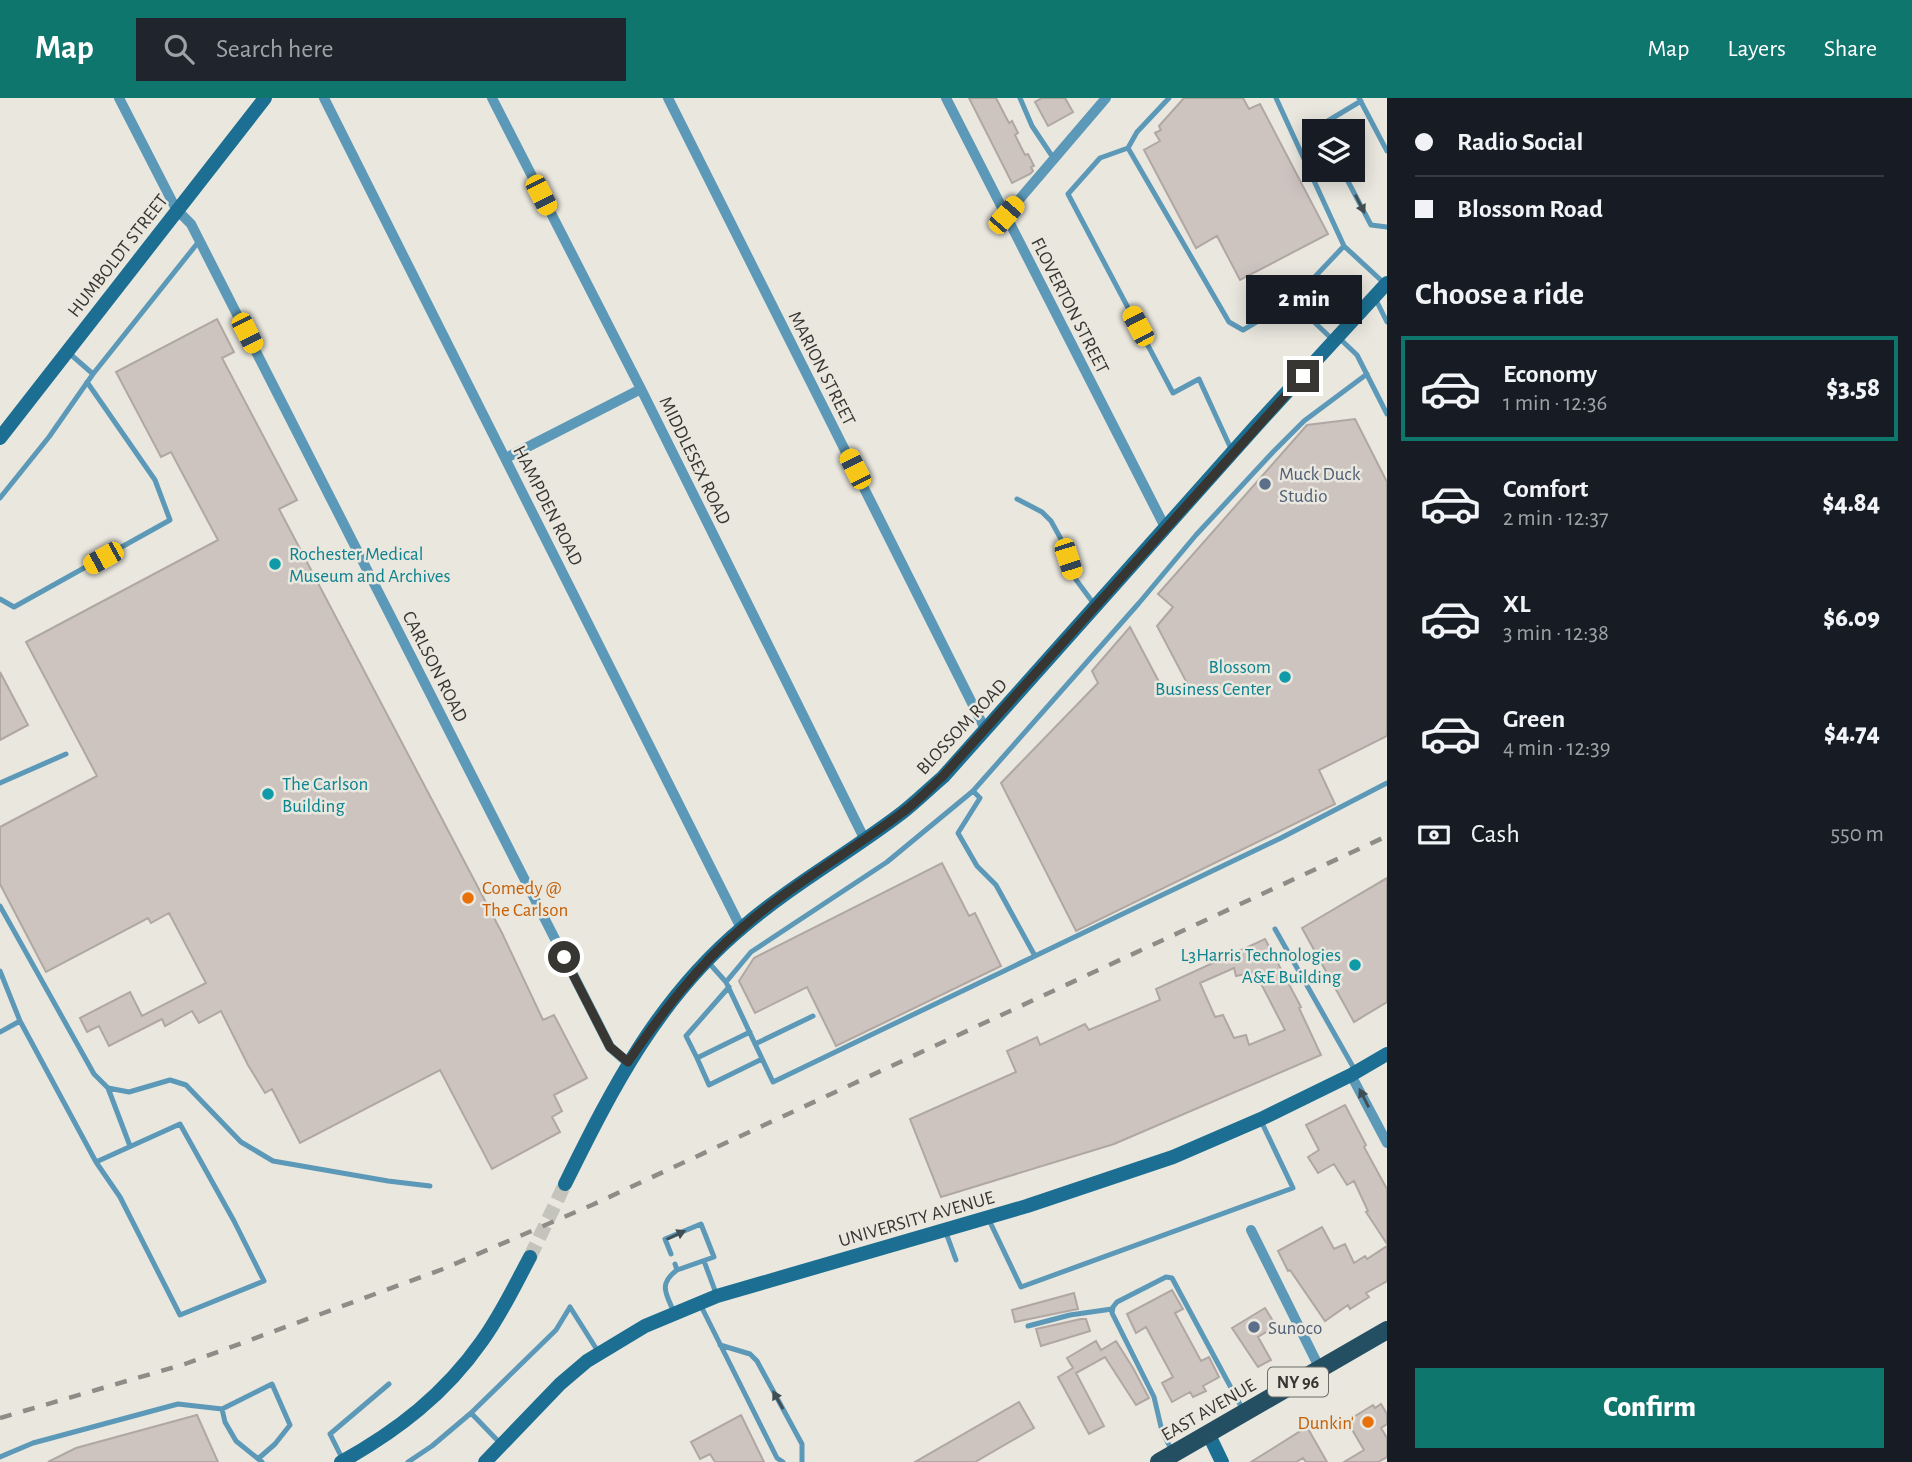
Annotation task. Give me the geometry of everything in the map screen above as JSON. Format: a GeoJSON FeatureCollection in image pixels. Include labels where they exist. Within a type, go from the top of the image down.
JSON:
{"type":"FeatureCollection","features":[{"type":"Feature","properties":{"kind":"main road","name":"EAST AVENUE"},"geometry":{"type":"LineString","coordinates":[[1166,1458],[1387,1330]]}},
{"type":"Feature","properties":{"kind":"street","name":"CARLSON ROAD"},"geometry":{"type":"LineString","coordinates":[[119,98],[176,209],[191,224],[200,240],[610,1047],[628,1062]]}},
{"type":"Feature","properties":{"kind":"street","name":"HUMBOLDT STREET"},"geometry":{"type":"LineString","coordinates":[[0,438],[265,98]]}},
{"type":"Feature","properties":{"kind":"street","name":"HAMPDEN ROAD"},"geometry":{"type":"LineString","coordinates":[[324,98],[741,928]]}},
{"type":"Feature","properties":{"kind":"street","name":"MIDDLESEX ROAD"},"geometry":{"type":"LineString","coordinates":[[492,98],[865,840]]}},
{"type":"Feature","properties":{"kind":"street","name":"MARION STREET"},"geometry":{"type":"LineString","coordinates":[[668,98],[985,729]]}},
{"type":"Feature","properties":{"kind":"street","name":"FLOVERTON STREET"},"geometry":{"type":"LineString","coordinates":[[946,98],[1166,529]]}},
{"type":"Feature","properties":{"kind":"street"},"geometry":{"type":"LineString","coordinates":[[1006,215],[1106,98]]}},
{"type":"Feature","properties":{"kind":"street","name":"BLOSSOM ROAD"},"geometry":{"type":"LineString","coordinates":[[565,1184],[628,1062],[681,990],[707,961],[741,928],[787,891],[906,811],[943,776],[1386,284]]}},
{"type":"Feature","properties":{"kind":"street"},"geometry":{"type":"LineString","coordinates":[[506,458],[640,389]]}},
{"type":"Feature","properties":{"kind":"street","name":"UNIVERSITY AVENUE"},"geometry":{"type":"LineString","coordinates":[[485,1462],[560,1384],[599,1353],[674,1313],[717,1296],[1094,1185],[1185,1152],[1261,1119],[1387,1054]]}},
{"type":"Feature","properties":{"kind":"street"},"geometry":{"type":"LineString","coordinates":[[1354,1073],[1387,1143]]}},
{"type":"Feature","properties":{"kind":"street"},"geometry":{"type":"LineString","coordinates":[[1251,1230],[1320,1368]]}},
{"type":"Feature","properties":{"kind":"street"},"geometry":{"type":"LineString","coordinates":[[342,1461],[408,1420],[454,1377],[484,1339],[530,1257]]}},
{"type":"Feature","properties":{"kind":"street"},"geometry":{"type":"LineString","coordinates":[[1208,1433],[1222,1462]]}},
{"type":"Feature","properties":{"kind":"lane"},"geometry":{"type":"LineString","coordinates":[[1020,98],[1043,146],[1054,159]]}},
{"type":"Feature","properties":{"kind":"lane"},"geometry":{"type":"LineString","coordinates":[[1168,98],[1137,132],[1128,148],[1100,158],[1068,194],[1173,393],[1199,379],[1233,453]]}},
{"type":"Feature","properties":{"kind":"lane"},"geometry":{"type":"LineString","coordinates":[[1276,98],[1344,246],[1386,284]]}},
{"type":"Feature","properties":{"kind":"lane"},"geometry":{"type":"LineString","coordinates":[[1331,119],[1360,100],[1387,151]]}},
{"type":"Feature","properties":{"kind":"lane"},"geometry":{"type":"LineString","coordinates":[[1128,148],[1228,322],[1243,330],[1292,301],[1344,246]]}},
{"type":"Feature","properties":{"kind":"lane"},"geometry":{"type":"LineString","coordinates":[[1348,182],[1371,225],[1387,227]]}},
{"type":"Feature","properties":{"kind":"lane"},"geometry":{"type":"LineString","coordinates":[[0,498],[49,437],[93,374],[200,240]]}},
{"type":"Feature","properties":{"kind":"lane"},"geometry":{"type":"LineString","coordinates":[[1374,297],[1387,322]]}},
{"type":"Feature","properties":{"kind":"lane"},"geometry":{"type":"LineString","coordinates":[[1292,301],[1357,355],[1387,414]]}},
{"type":"Feature","properties":{"kind":"lane"},"geometry":{"type":"LineString","coordinates":[[67,351],[93,374]]}},
{"type":"Feature","properties":{"kind":"lane"},"geometry":{"type":"LineString","coordinates":[[762,1059],[709,1085],[686,1036],[751,953],[887,862],[973,791],[1196,535],[1273,452],[1304,421],[1367,374]]}},
{"type":"Feature","properties":{"kind":"lane"},"geometry":{"type":"LineString","coordinates":[[0,599],[14,607],[170,520],[155,480],[87,382]]}},
{"type":"Feature","properties":{"kind":"lane"},"geometry":{"type":"LineString","coordinates":[[1017,499],[1042,512],[1051,521],[1062,541],[1074,577],[1096,606]]}},
{"type":"Feature","properties":{"kind":"lane"},"geometry":{"type":"LineString","coordinates":[[0,783],[66,754]]}},
{"type":"Feature","properties":{"kind":"lane"},"geometry":{"type":"LineString","coordinates":[[707,961],[727,985],[773,1082],[1281,838],[1387,783]]}},
{"type":"Feature","properties":{"kind":"lane"},"geometry":{"type":"LineString","coordinates":[[973,791],[980,798],[958,833],[976,866],[996,885],[1035,956]]}},
{"type":"Feature","properties":{"kind":"lane"},"geometry":{"type":"LineString","coordinates":[[0,906],[94,1074],[108,1088],[130,1146]]}},
{"type":"Feature","properties":{"kind":"lane"},"geometry":{"type":"LineString","coordinates":[[1275,929],[1354,1073]]}},
{"type":"Feature","properties":{"kind":"lane"},"geometry":{"type":"LineString","coordinates":[[0,971],[20,1021],[96,1162],[120,1196],[180,1315],[264,1281],[180,1124],[96,1162]]}},
{"type":"Feature","properties":{"kind":"lane"},"geometry":{"type":"LineString","coordinates":[[755,1044],[813,1016]]}},
{"type":"Feature","properties":{"kind":"lane"},"geometry":{"type":"LineString","coordinates":[[0,1032],[20,1021]]}},
{"type":"Feature","properties":{"kind":"lane"},"geometry":{"type":"LineString","coordinates":[[697,1058],[750,1032]]}},
{"type":"Feature","properties":{"kind":"lane"},"geometry":{"type":"LineString","coordinates":[[108,1088],[129,1092],[170,1080],[186,1085],[241,1142],[273,1161],[430,1186]]}},
{"type":"Feature","properties":{"kind":"lane"},"geometry":{"type":"LineString","coordinates":[[988,1218],[1021,1287],[1293,1188],[1261,1119]]}},
{"type":"Feature","properties":{"kind":"lane"},"geometry":{"type":"LineString","coordinates":[[671,1254],[665,1239],[701,1224],[714,1257],[676,1267],[667,1278],[664,1289],[674,1313]]}},
{"type":"Feature","properties":{"kind":"lane"},"geometry":{"type":"LineString","coordinates":[[945,1230],[956,1260]]}},
{"type":"Feature","properties":{"kind":"lane"},"geometry":{"type":"LineString","coordinates":[[704,1261],[717,1296]]}},
{"type":"Feature","properties":{"kind":"lane"},"geometry":{"type":"LineString","coordinates":[[1166,1458],[1154,1397],[1112,1313],[1117,1302],[1166,1277],[1172,1278],[1244,1413]]}},
{"type":"Feature","properties":{"kind":"lane"},"geometry":{"type":"LineString","coordinates":[[699,1303],[777,1458],[783,1462]]}},
{"type":"Feature","properties":{"kind":"lane"},"geometry":{"type":"LineString","coordinates":[[408,1462],[432,1446],[471,1413],[556,1330],[570,1307],[599,1353]]}},
{"type":"Feature","properties":{"kind":"lane"},"geometry":{"type":"LineString","coordinates":[[1028,1326],[1070,1315],[1112,1309]]}},
{"type":"Feature","properties":{"kind":"lane"},"geometry":{"type":"LineString","coordinates":[[720,1345],[750,1354],[757,1362],[802,1444],[802,1462]]}},
{"type":"Feature","properties":{"kind":"lane"},"geometry":{"type":"LineString","coordinates":[[0,1457],[33,1443],[178,1404],[222,1409],[272,1384],[290,1424],[261,1460],[236,1441],[225,1422],[222,1409]]}},
{"type":"Feature","properties":{"kind":"lane"},"geometry":{"type":"LineString","coordinates":[[342,1461],[330,1434],[389,1384]]}},
{"type":"Feature","properties":{"kind":"lane"},"geometry":{"type":"LineString","coordinates":[[471,1413],[502,1445]]}},
{"type":"Feature","properties":{"kind":"building"},"geometry":{"type":"Polygon","coordinates":[[[969,98],[996,98],[1009,123],[1012,121],[1018,133],[1015,135],[1034,166],[1031,167],[1033,171],[1030,174],[1012,183],[969,98]]]}},
{"type":"Feature","properties":{"kind":"building"},"geometry":{"type":"Polygon","coordinates":[[[1042,98],[1065,98],[1073,112],[1048,126],[1035,102],[1042,98]]]}},
{"type":"Feature","properties":{"kind":"building"},"geometry":{"type":"Polygon","coordinates":[[[1184,98],[1243,98],[1249,109],[1260,104],[1328,234],[1240,280],[1217,236],[1196,248],[1144,150],[1160,141],[1155,133],[1161,130],[1159,126],[1184,98]]]}},
{"type":"Feature","properties":{"kind":"building","name":"The Carlson Building"},"geometry":{"type":"Polygon","coordinates":[[[217,319],[234,352],[222,358],[297,500],[279,509],[502,933],[543,1020],[554,1015],[587,1078],[554,1095],[562,1111],[552,1117],[560,1132],[492,1169],[440,1070],[300,1143],[272,1089],[265,1093],[248,1065],[221,1011],[199,1023],[192,1011],[165,1026],[162,1019],[109,1046],[99,1026],[87,1032],[80,1018],[130,992],[142,1016],[206,983],[169,913],[151,923],[148,918],[46,972],[0,884],[0,827],[97,776],[26,642],[218,540],[171,452],[161,457],[116,372],[217,319]]]}},
{"type":"Feature","properties":{"kind":"building","name":"Blossom Business Center"},"geometry":{"type":"Polygon","coordinates":[[[1355,419],[1387,482],[1387,736],[1319,770],[1335,804],[1076,931],[1001,783],[1098,683],[1092,671],[1130,627],[1166,695],[1187,683],[1157,626],[1173,607],[1158,594],[1307,425],[1355,419]]]}},
{"type":"Feature","properties":{"kind":"building"},"geometry":{"type":"Polygon","coordinates":[[[0,672],[28,725],[0,740],[0,672]]]}},
{"type":"Feature","properties":{"kind":"building"},"geometry":{"type":"Polygon","coordinates":[[[942,863],[969,916],[975,913],[1001,966],[836,1046],[807,987],[755,1013],[739,981],[754,958],[942,863]]]}},
{"type":"Feature","properties":{"kind":"building","name":"L3Harris Technologies A&E Building"},"geometry":{"type":"Polygon","coordinates":[[[1387,878],[1387,1002],[1354,1022],[1302,928],[1387,878]]]}},
{"type":"Feature","properties":{"kind":"building"},"geometry":{"type":"Polygon","coordinates":[[[1265,939],[1301,1007],[1299,1008],[1321,1055],[1114,1144],[941,1197],[910,1119],[1016,1072],[1007,1051],[1037,1037],[1040,1045],[1085,1024],[1089,1030],[1160,1000],[1156,989],[1265,939]],[[1234,968],[1200,983],[1215,1017],[1223,1015],[1234,1038],[1246,1035],[1249,1045],[1285,1030],[1255,972],[1236,976],[1234,968]]]}},
{"type":"Feature","properties":{"kind":"building"},"geometry":{"type":"Polygon","coordinates":[[[1345,1105],[1387,1189],[1387,1244],[1366,1212],[1368,1211],[1354,1181],[1347,1185],[1334,1164],[1318,1173],[1308,1157],[1319,1150],[1306,1125],[1345,1105]]]}},
{"type":"Feature","properties":{"kind":"building"},"geometry":{"type":"Polygon","coordinates":[[[1322,1227],[1334,1249],[1345,1244],[1354,1263],[1365,1256],[1367,1259],[1387,1246],[1387,1281],[1366,1293],[1369,1297],[1350,1309],[1348,1305],[1325,1321],[1290,1270],[1288,1271],[1278,1251],[1322,1227]]]}},
{"type":"Feature","properties":{"kind":"building"},"geometry":{"type":"Polygon","coordinates":[[[1172,1290],[1183,1309],[1175,1313],[1201,1361],[1209,1357],[1219,1377],[1203,1386],[1206,1391],[1193,1397],[1190,1392],[1172,1402],[1162,1383],[1173,1377],[1146,1327],[1136,1333],[1127,1314],[1172,1290]]]}},
{"type":"Feature","properties":{"kind":"building"},"geometry":{"type":"Polygon","coordinates":[[[1074,1293],[1078,1309],[1015,1322],[1012,1310],[1074,1293]]]}},
{"type":"Feature","properties":{"kind":"building","name":"Sunoco"},"geometry":{"type":"Polygon","coordinates":[[[1265,1308],[1276,1326],[1258,1337],[1271,1360],[1258,1367],[1232,1328],[1265,1308]]]}},
{"type":"Feature","properties":{"kind":"building"},"geometry":{"type":"Polygon","coordinates":[[[1086,1319],[1090,1331],[1041,1346],[1036,1329],[1086,1319]]]}},
{"type":"Feature","properties":{"kind":"building"},"geometry":{"type":"Polygon","coordinates":[[[1096,1341],[1101,1350],[1116,1341],[1149,1398],[1136,1405],[1105,1357],[1076,1373],[1104,1426],[1089,1434],[1058,1377],[1073,1368],[1067,1358],[1096,1341]]]}},
{"type":"Feature","properties":{"kind":"building"},"geometry":{"type":"Polygon","coordinates":[[[1019,1402],[1034,1428],[975,1462],[915,1462],[1019,1402]]]}},
{"type":"Feature","properties":{"kind":"building"},"geometry":{"type":"Polygon","coordinates":[[[1381,1404],[1387,1414],[1387,1424],[1381,1428],[1387,1438],[1387,1457],[1378,1462],[1344,1462],[1364,1450],[1347,1421],[1373,1405],[1375,1408],[1381,1404]]]}},
{"type":"Feature","properties":{"kind":"building"},"geometry":{"type":"Polygon","coordinates":[[[197,1415],[218,1462],[48,1462],[76,1448],[197,1415]]]}},
{"type":"Feature","properties":{"kind":"building"},"geometry":{"type":"Polygon","coordinates":[[[741,1415],[764,1462],[715,1462],[710,1454],[700,1459],[691,1442],[741,1415]]]}},
{"type":"Feature","properties":{"kind":"building"},"geometry":{"type":"Polygon","coordinates":[[[1307,1427],[1327,1462],[1306,1462],[1303,1458],[1296,1462],[1251,1462],[1307,1427]]]}},
{"type":"Feature","properties":{"kind":"tunnel"},"geometry":{"type":"LineString","coordinates":[[530,1257],[565,1184]]}},
{"type":"Feature","properties":{"kind":"railway"},"geometry":{"type":"LineString","coordinates":[[0,1418],[185,1364],[443,1269],[592,1205],[1387,836]]}},
{"type":"Feature","properties":{"kind":"place","name":"Muck Duck Studio"},"geometry":{"type":"Point","coordinates":[1265,484]}},
{"type":"Feature","properties":{"kind":"place","name":"Rochester Medical Museum and Archives"},"geometry":{"type":"Point","coordinates":[275,564]}},
{"type":"Feature","properties":{"kind":"place","name":"Blossom Business Center"},"geometry":{"type":"Point","coordinates":[1285,677]}},
{"type":"Feature","properties":{"kind":"place","name":"The Carlson Building"},"geometry":{"type":"Point","coordinates":[268,794]}},
{"type":"Feature","properties":{"kind":"place","name":"Comedy @ The Carlson"},"geometry":{"type":"Point","coordinates":[468,898]}},
{"type":"Feature","properties":{"kind":"place","name":"L3Harris Technologies A&E Building"},"geometry":{"type":"Point","coordinates":[1355,965]}},
{"type":"Feature","properties":{"kind":"place","name":"Sunoco"},"geometry":{"type":"Point","coordinates":[1254,1327]}},
{"type":"Feature","properties":{"kind":"place","name":"Dunkin'"},"geometry":{"type":"Point","coordinates":[1368,1422]}},
{"type":"Feature","properties":{"kind":"route"},"geometry":{"type":"LineString","coordinates":[[564,957],[610,1047],[628,1062],[681,990],[741,928],[787,891],[906,811],[943,776],[1303,376]]}}]}
